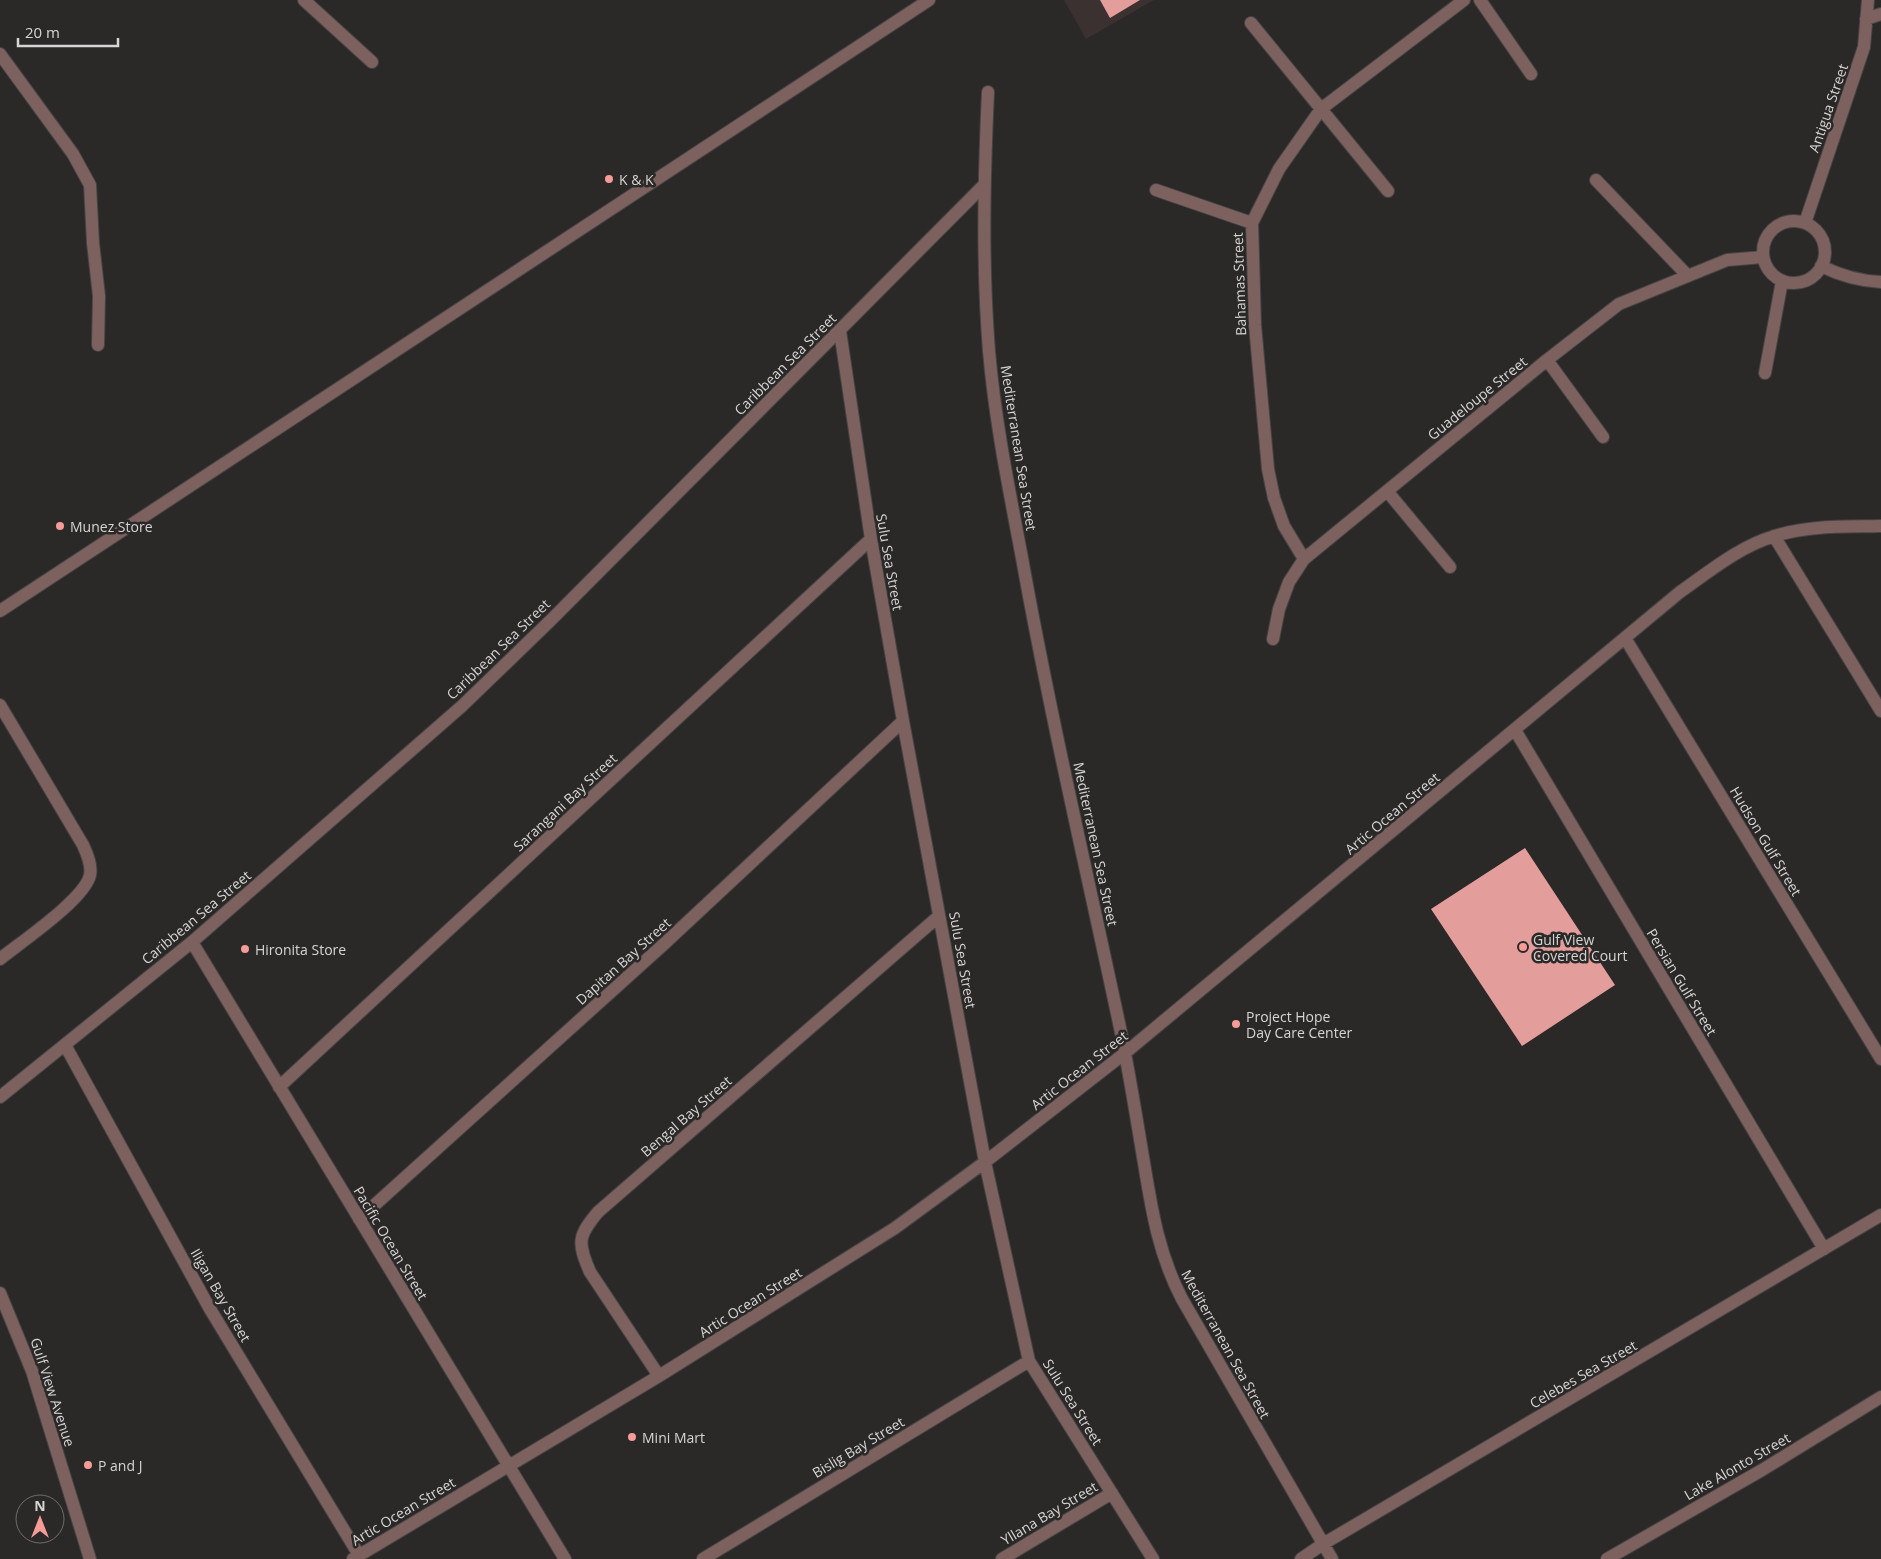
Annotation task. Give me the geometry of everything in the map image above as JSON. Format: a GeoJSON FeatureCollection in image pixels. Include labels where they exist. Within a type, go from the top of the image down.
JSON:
{"type":"FeatureCollection","features":[{"type":"Feature","properties":{"kind":"street"},"geometry":{"type":"LineString","coordinates":[[304,0],[372,62]]}},
{"type":"Feature","properties":{"kind":"street"},"geometry":{"type":"LineString","coordinates":[[0,610],[930,0]]}},
{"type":"Feature","properties":{"kind":"street","name":"Bahamas Street"},"geometry":{"type":"LineString","coordinates":[[1304,559],[1284,526],[1274,498],[1268,469],[1255,325],[1252,223],[1279,169],[1320,109],[1464,0]]}},
{"type":"Feature","properties":{"kind":"street"},"geometry":{"type":"LineString","coordinates":[[1480,0],[1531,74]]}},
{"type":"Feature","properties":{"kind":"street","name":"Antigua Street"},"geometry":{"type":"LineString","coordinates":[[1805,223],[1864,47],[1868,0]]}},
{"type":"Feature","properties":{"kind":"street"},"geometry":{"type":"LineString","coordinates":[[1866,19],[1881,14]]}},
{"type":"Feature","properties":{"kind":"street"},"geometry":{"type":"LineString","coordinates":[[1251,23],[1388,191]]}},
{"type":"Feature","properties":{"kind":"street"},"geometry":{"type":"LineString","coordinates":[[0,54],[73,154],[90,185],[93,243],[99,296],[98,345]]}},
{"type":"Feature","properties":{"kind":"street","name":"Mediterranean Sea Street"},"geometry":{"type":"LineString","coordinates":[[988,92],[983,186],[984,285],[989,354],[999,432],[1036,638],[1125,1053],[1161,1252],[1171,1278],[1332,1559]]}},
{"type":"Feature","properties":{"kind":"street"},"geometry":{"type":"LineString","coordinates":[[1596,180],[1687,275]]}},
{"type":"Feature","properties":{"kind":"street","name":"Caribbean Sea Street"},"geometry":{"type":"LineString","coordinates":[[0,1097],[192,942],[462,706],[558,613],[983,186]]}},
{"type":"Feature","properties":{"kind":"street"},"geometry":{"type":"LineString","coordinates":[[1156,190],[1252,223]]}},
{"type":"Feature","properties":{"kind":"street"},"geometry":{"type":"LineString","coordinates":[[1794,221],[1805,223],[1814,228],[1824,246],[1822,266],[1805,281],[1793,283],[1782,281],[1773,275],[1767,267],[1763,257],[1763,246],[1767,236],[1774,228],[1783,223],[1794,221]]}},
{"type":"Feature","properties":{"kind":"street","name":"Guadeloupe Street"},"geometry":{"type":"LineString","coordinates":[[1273,639],[1280,609],[1290,582],[1304,559],[1547,360],[1619,304],[1727,260],[1763,257]]}},
{"type":"Feature","properties":{"kind":"street"},"geometry":{"type":"LineString","coordinates":[[1822,266],[1840,275],[1862,281],[1881,282]]}},
{"type":"Feature","properties":{"kind":"street"},"geometry":{"type":"LineString","coordinates":[[1765,373],[1782,281]]}},
{"type":"Feature","properties":{"kind":"street","name":"Sulu Sea Street"},"geometry":{"type":"LineString","coordinates":[[840,331],[871,538],[903,721],[985,1162],[1029,1361],[1153,1559]]}},
{"type":"Feature","properties":{"kind":"street"},"geometry":{"type":"LineString","coordinates":[[1547,360],[1604,437]]}},
{"type":"Feature","properties":{"kind":"street"},"geometry":{"type":"LineString","coordinates":[[1387,491],[1450,567]]}},
{"type":"Feature","properties":{"kind":"street","name":"Artic Ocean Street"},"geometry":{"type":"LineString","coordinates":[[356,1557],[659,1376],[895,1228],[985,1162],[1125,1053],[1624,638],[1680,592],[1708,572],[1743,550],[1774,536],[1800,530],[1828,527],[1881,526]]}},
{"type":"Feature","properties":{"kind":"street"},"geometry":{"type":"LineString","coordinates":[[1774,536],[1881,712]]}},
{"type":"Feature","properties":{"kind":"street","name":"Sarangani Bay Street"},"geometry":{"type":"LineString","coordinates":[[279,1087],[871,538]]}},
{"type":"Feature","properties":{"kind":"street","name":"Hudson Gulf Street"},"geometry":{"type":"LineString","coordinates":[[1624,638],[1881,1060]]}},
{"type":"Feature","properties":{"kind":"street"},"geometry":{"type":"LineString","coordinates":[[0,705],[83,845],[89,860],[90,874],[84,887],[74,900],[0,959]]}},
{"type":"Feature","properties":{"kind":"street","name":"Dapitan Bay Street"},"geometry":{"type":"LineString","coordinates":[[359,1219],[664,944],[903,721]]}},
{"type":"Feature","properties":{"kind":"street","name":"Persian Gulf Street"},"geometry":{"type":"LineString","coordinates":[[1515,730],[1824,1249]]}},
{"type":"Feature","properties":{"kind":"street","name":"Bengal Bay Street"},"geometry":{"type":"LineString","coordinates":[[659,1376],[590,1272],[580,1243],[583,1229],[606,1205],[939,916]]}},
{"type":"Feature","properties":{"kind":"street","name":"Pacific Ocean Street"},"geometry":{"type":"LineString","coordinates":[[192,942],[565,1559]]}},
{"type":"Feature","properties":{"kind":"street","name":"Iligan Bay Street"},"geometry":{"type":"LineString","coordinates":[[64,1045],[210,1309],[356,1557]]}},
{"type":"Feature","properties":{"kind":"street","name":"Celebes Sea Street"},"geometry":{"type":"LineString","coordinates":[[1301,1559],[1323,1544],[1881,1215]]}},
{"type":"Feature","properties":{"kind":"street","name":"Gulf View Avenue"},"geometry":{"type":"LineString","coordinates":[[0,1293],[32,1372],[90,1559]]}},
{"type":"Feature","properties":{"kind":"street","name":"Bislig Bay Street"},"geometry":{"type":"LineString","coordinates":[[703,1559],[1029,1361]]}},
{"type":"Feature","properties":{"kind":"street","name":"Lake Alonto Street"},"geometry":{"type":"LineString","coordinates":[[1607,1559],[1762,1470],[1881,1397]]}},
{"type":"Feature","properties":{"kind":"street","name":"Yllana Bay Street"},"geometry":{"type":"LineString","coordinates":[[1002,1559],[1112,1493]]}},
{"type":"Feature","properties":{"kind":"shaded area"},"geometry":{"type":"Polygon","coordinates":[[[1064,0],[1154,0],[1086,39],[1064,0]]]}},
{"type":"Feature","properties":{"kind":"building"},"geometry":{"type":"Polygon","coordinates":[[[1100,0],[1140,0],[1110,18],[1100,0]]]}},
{"type":"Feature","properties":{"kind":"building","name":"Gulf View Covered Court"},"geometry":{"type":"Polygon","coordinates":[[[1525,848],[1615,985],[1522,1046],[1431,909],[1525,848]]]}},
{"type":"Feature","properties":{"kind":"place","name":"K & K"},"geometry":{"type":"Point","coordinates":[609,179]}},
{"type":"Feature","properties":{"kind":"place","name":"Munez Store"},"geometry":{"type":"Point","coordinates":[60,526]}},
{"type":"Feature","properties":{"kind":"place","name":"Gulf View Covered Court"},"geometry":{"type":"Point","coordinates":[1523,947]}},
{"type":"Feature","properties":{"kind":"place","name":"Hironita Store"},"geometry":{"type":"Point","coordinates":[245,949]}},
{"type":"Feature","properties":{"kind":"place","name":"Project Hope Day Care Center"},"geometry":{"type":"Point","coordinates":[1236,1024]}},
{"type":"Feature","properties":{"kind":"place","name":"Mini Mart"},"geometry":{"type":"Point","coordinates":[632,1437]}},
{"type":"Feature","properties":{"kind":"place","name":"P and J"},"geometry":{"type":"Point","coordinates":[88,1465]}}]}
